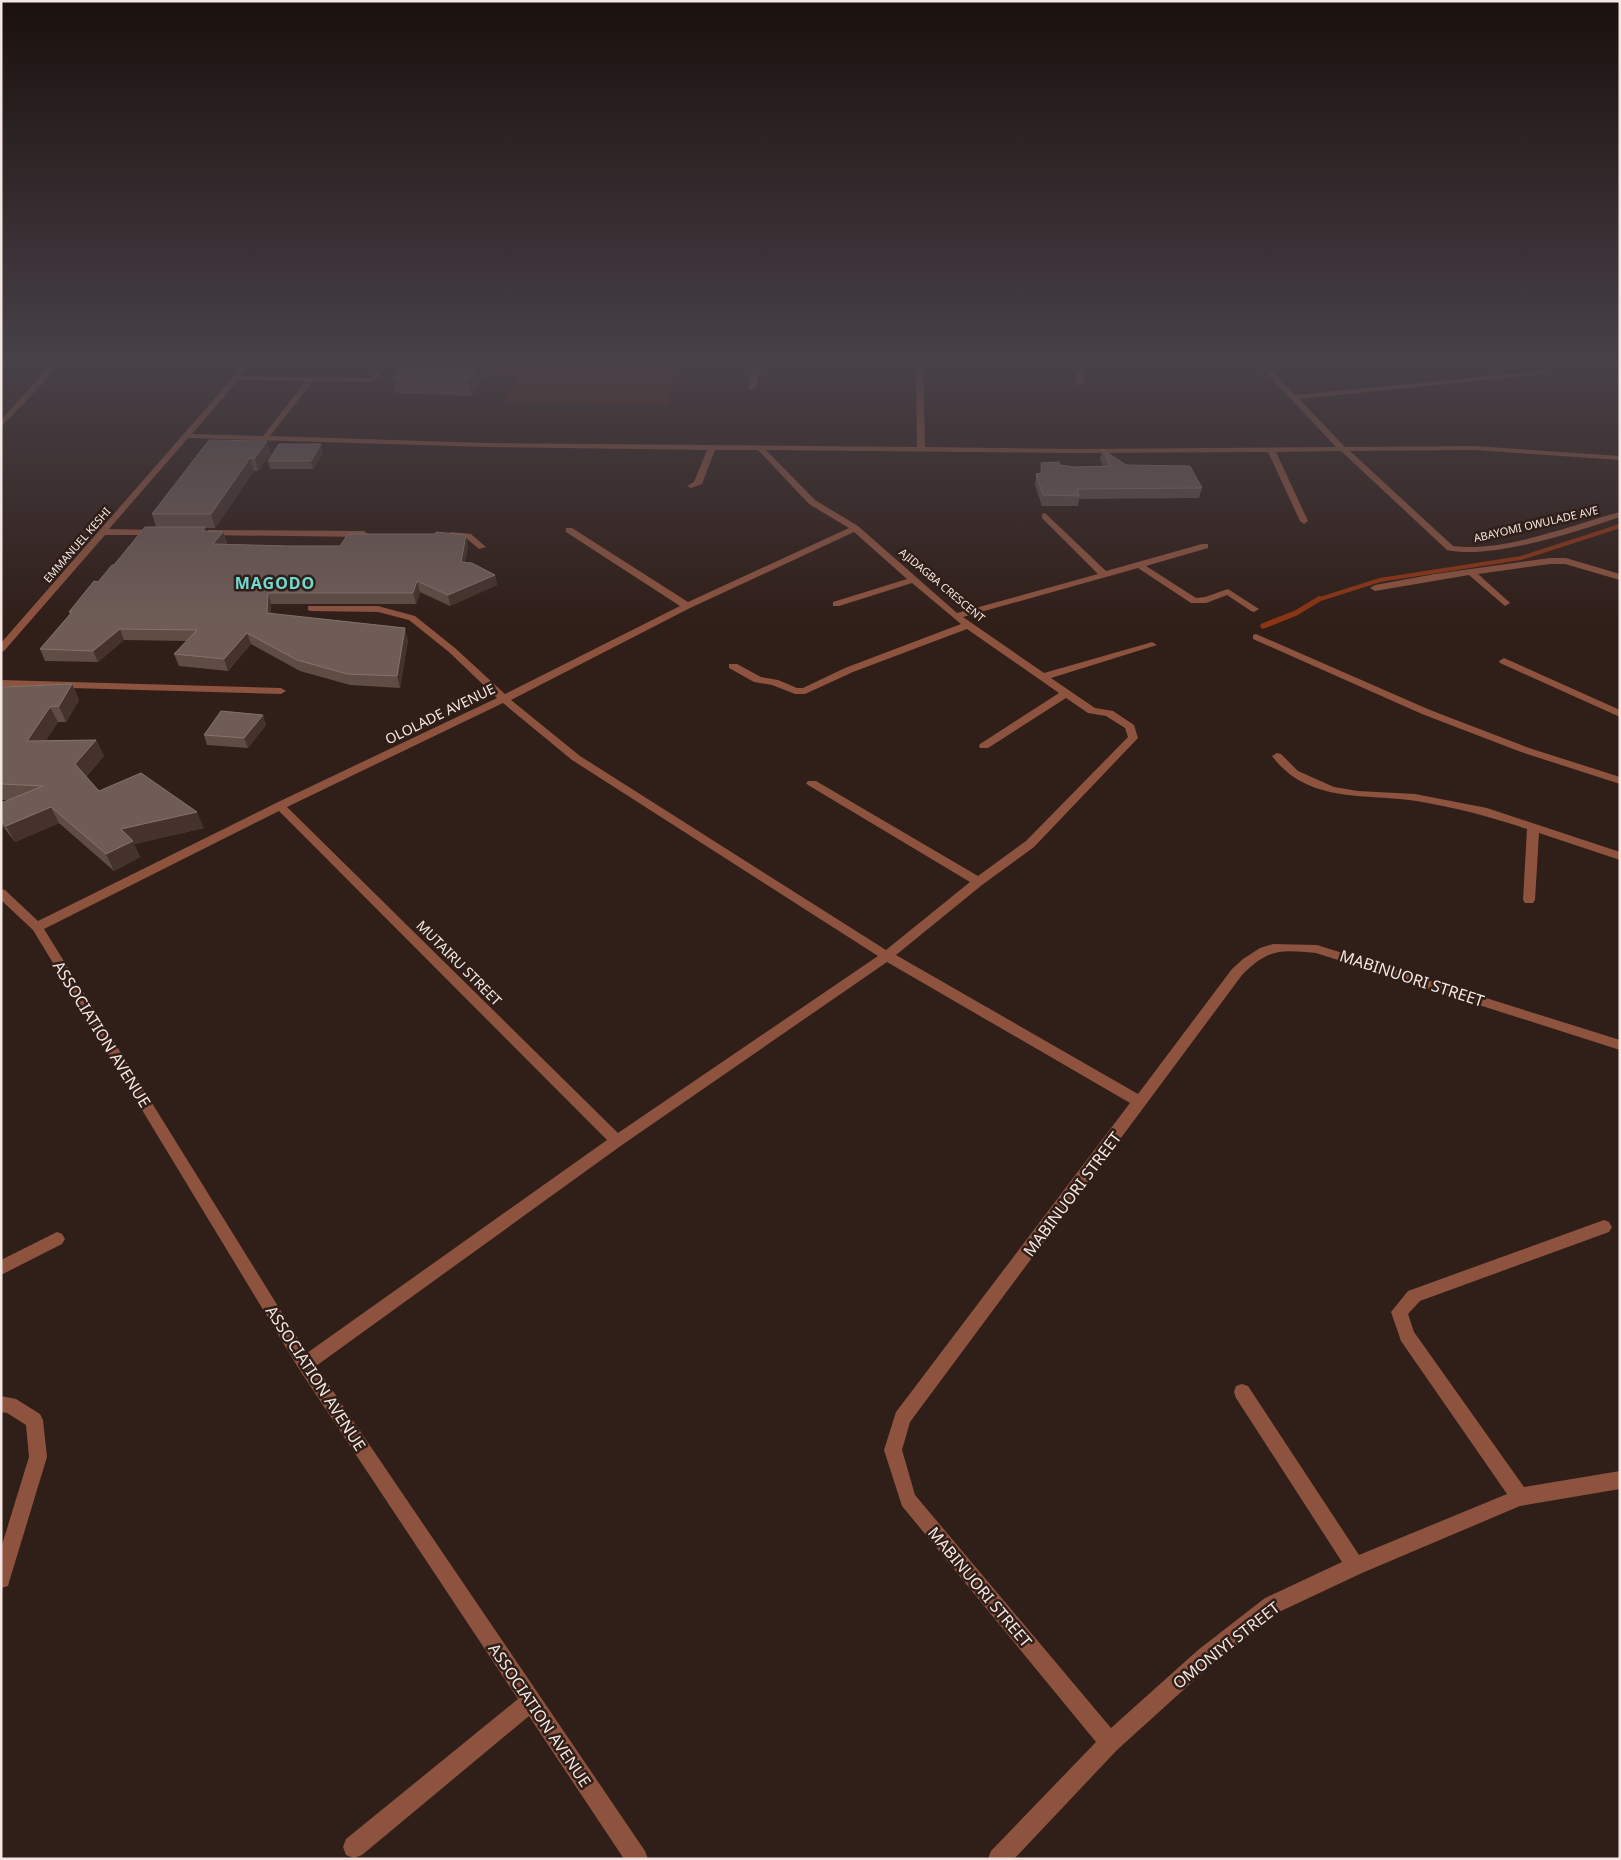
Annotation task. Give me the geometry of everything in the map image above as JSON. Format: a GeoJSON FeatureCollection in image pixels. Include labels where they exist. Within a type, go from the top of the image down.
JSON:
{"type":"FeatureCollection","features":[{"type":"Feature","properties":{"kind":"street","name":"EMMANUEL KESHI"},"geometry":{"type":"LineString","coordinates":[[1,649],[174,452]]}},
{"type":"Feature","properties":{"kind":"street"},"geometry":{"type":"LineString","coordinates":[[691,486],[698,484],[710,452]]}},
{"type":"Feature","properties":{"kind":"street","name":"AJIDAGBA CRESCENT"},"geometry":{"type":"LineString","coordinates":[[764,452],[812,502],[855,528],[955,616],[1092,711],[1109,713],[1133,732],[1133,738],[1030,844],[978,882]]}},
{"type":"Feature","properties":{"kind":"street"},"geometry":{"type":"LineString","coordinates":[[1272,452],[1304,520]]}},
{"type":"Feature","properties":{"kind":"street","name":"ABAYOMI OWULADE AVE"},"geometry":{"type":"LineString","coordinates":[[1346,452],[1444,544],[1458,552],[1504,545],[1620,514]]}},
{"type":"Feature","properties":{"kind":"street"},"geometry":{"type":"LineString","coordinates":[[1529,452],[1620,458]]}},
{"type":"Feature","properties":{"kind":"street"},"geometry":{"type":"LineString","coordinates":[[1045,516],[1104,575]]}},
{"type":"Feature","properties":{"kind":"street","name":"OLOLADE AVENUE"},"geometry":{"type":"LineString","coordinates":[[37,927],[280,806],[504,699],[687,606],[855,528]]}},
{"type":"Feature","properties":{"kind":"street"},"geometry":{"type":"LineString","coordinates":[[569,530],[687,606]]}},
{"type":"Feature","properties":{"kind":"street"},"geometry":{"type":"LineString","coordinates":[[104,532],[167,533]]}},
{"type":"Feature","properties":{"kind":"street"},"geometry":{"type":"LineString","coordinates":[[196,533],[372,534]]}},
{"type":"Feature","properties":{"kind":"street"},"geometry":{"type":"LineString","coordinates":[[440,534],[468,536],[482,547]]}},
{"type":"Feature","properties":{"kind":"street"},"geometry":{"type":"LineString","coordinates":[[955,616],[1205,546]]}},
{"type":"Feature","properties":{"kind":"street"},"geometry":{"type":"LineString","coordinates":[[1375,588],[1550,561],[1566,561],[1620,577]]}},
{"type":"Feature","properties":{"kind":"street"},"geometry":{"type":"LineString","coordinates":[[1139,565],[1194,601],[1206,600],[1228,592],[1254,609]]}},
{"type":"Feature","properties":{"kind":"street"},"geometry":{"type":"LineString","coordinates":[[1472,573],[1505,603]]}},
{"type":"Feature","properties":{"kind":"street"},"geometry":{"type":"LineString","coordinates":[[836,604],[915,579]]}},
{"type":"Feature","properties":{"kind":"street"},"geometry":{"type":"LineString","coordinates":[[311,608],[378,609],[412,618],[452,650],[504,699],[576,758],[887,956],[1140,1102]]}},
{"type":"Feature","properties":{"kind":"street"},"geometry":{"type":"LineString","coordinates":[[733,666],[758,680],[774,682],[795,691],[805,691],[849,670],[968,625]]}},
{"type":"Feature","properties":{"kind":"street"},"geometry":{"type":"LineString","coordinates":[[1256,637],[1426,712],[1525,750],[1620,781]]}},
{"type":"Feature","properties":{"kind":"street"},"geometry":{"type":"LineString","coordinates":[[1043,677],[1152,645]]}},
{"type":"Feature","properties":{"kind":"street"},"geometry":{"type":"LineString","coordinates":[[1504,661],[1620,714]]}},
{"type":"Feature","properties":{"kind":"street"},"geometry":{"type":"LineString","coordinates":[[1,683],[281,692]]}},
{"type":"Feature","properties":{"kind":"street"},"geometry":{"type":"LineString","coordinates":[[984,746],[1066,693]]}},
{"type":"Feature","properties":{"kind":"street"},"geometry":{"type":"LineString","coordinates":[[1277,756],[1294,773],[1331,790],[1358,794],[1415,797],[1487,812],[1533,829],[1620,856]]}},
{"type":"Feature","properties":{"kind":"street"},"geometry":{"type":"LineString","coordinates":[[305,1364],[617,1141],[887,956],[978,882],[812,783]]}},
{"type":"Feature","properties":{"kind":"street","name":"MUTAIRU STREET"},"geometry":{"type":"LineString","coordinates":[[280,806],[617,1141]]}},
{"type":"Feature","properties":{"kind":"street"},"geometry":{"type":"LineString","coordinates":[[1528,900],[1533,829]]}},
{"type":"Feature","properties":{"kind":"street","name":"ASSOCIATION AVENUE"},"geometry":{"type":"LineString","coordinates":[[1,893],[37,927],[305,1364],[637,1859]]}},
{"type":"Feature","properties":{"kind":"street","name":"MABINUORI STREET"},"geometry":{"type":"LineString","coordinates":[[1110,1743],[908,1500],[892,1450],[902,1418],[1237,972],[1253,955],[1278,946],[1317,949],[1620,1045]]}},
{"type":"Feature","properties":{"kind":"street"},"geometry":{"type":"LineString","coordinates":[[1520,1497],[1407,1336],[1399,1312],[1414,1296],[1604,1227]]}},
{"type":"Feature","properties":{"kind":"street"},"geometry":{"type":"LineString","coordinates":[[1,1268],[57,1240]]}},
{"type":"Feature","properties":{"kind":"street"},"geometry":{"type":"LineString","coordinates":[[1242,1392],[1355,1566]]}},
{"type":"Feature","properties":{"kind":"street"},"geometry":{"type":"LineString","coordinates":[[1,1404],[10,1405],[34,1420],[38,1457],[1,1578]]}},
{"type":"Feature","properties":{"kind":"street","name":"OMONIYI STREET"},"geometry":{"type":"LineString","coordinates":[[1000,1859],[1110,1743],[1205,1657],[1272,1605],[1355,1566],[1520,1497],[1620,1480]]}},
{"type":"Feature","properties":{"kind":"street"},"geometry":{"type":"LineString","coordinates":[[354,1847],[531,1702]]}},
{"type":"Feature","properties":{"kind":"building"},"geometry":{"type":"Polygon","coordinates":[[[200,452],[259,452],[255,458],[250,458],[211,514],[152,514],[200,452]]]}},
{"type":"Feature","properties":{"kind":"building"},"geometry":{"type":"Polygon","coordinates":[[[274,452],[316,452],[311,461],[268,461],[274,452]]]}},
{"type":"Feature","properties":{"kind":"building"},"geometry":{"type":"Polygon","coordinates":[[[1103,452],[1126,465],[1190,466],[1202,488],[1077,489],[1079,496],[1043,495],[1036,474],[1042,473],[1041,463],[1059,462],[1060,465],[1075,467],[1110,466],[1103,452]]]}},
{"type":"Feature","properties":{"kind":"building"},"geometry":{"type":"Polygon","coordinates":[[[145,527],[205,527],[202,531],[223,532],[213,544],[288,546],[340,546],[348,534],[435,534],[436,532],[466,535],[461,562],[472,563],[495,575],[448,595],[417,581],[413,593],[268,593],[267,613],[405,628],[397,676],[347,674],[297,660],[247,633],[224,659],[174,654],[197,630],[120,629],[93,651],[40,649],[72,612],[69,612],[94,581],[98,582],[145,527]]]}},
{"type":"Feature","properties":{"kind":"building"},"geometry":{"type":"Polygon","coordinates":[[[72,684],[59,706],[50,707],[27,741],[96,740],[75,764],[99,791],[141,773],[197,812],[121,829],[133,841],[106,854],[51,807],[6,826],[1,820],[1,803],[43,786],[1,784],[1,687],[72,684]]]}},
{"type":"Feature","properties":{"kind":"building"},"geometry":{"type":"Polygon","coordinates":[[[221,711],[263,715],[244,738],[204,735],[221,711]]]}},
{"type":"Feature","properties":{"kind":"waterway"},"geometry":{"type":"LineString","coordinates":[[1318,600],[1380,580],[1521,558],[1620,526]]}},
{"type":"Feature","properties":{"kind":"waterway"},"geometry":{"type":"LineString","coordinates":[[1263,626],[1296,613],[1318,600]]}},
{"type":"Feature","properties":{"kind":"district","name":"MAGODO"},"geometry":{"type":"Point","coordinates":[275,583]}}]}
